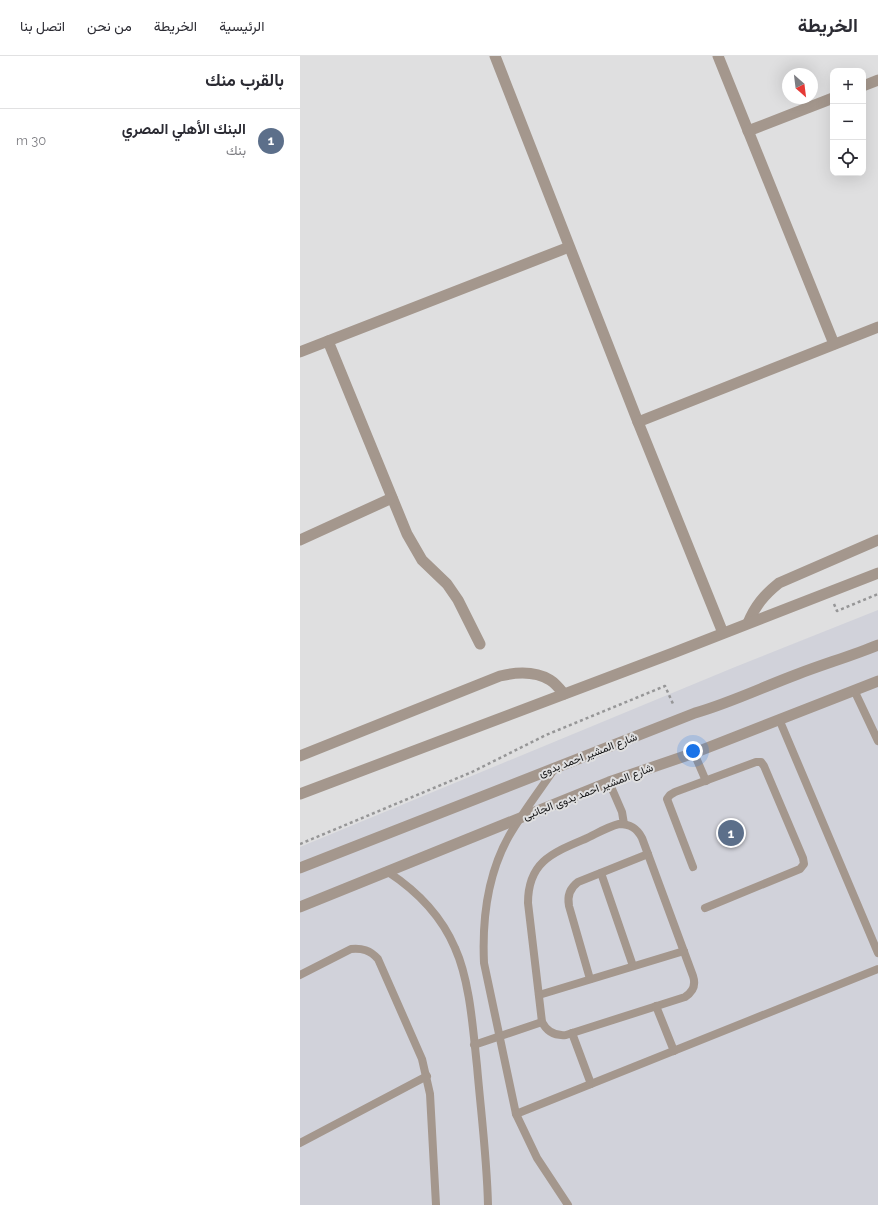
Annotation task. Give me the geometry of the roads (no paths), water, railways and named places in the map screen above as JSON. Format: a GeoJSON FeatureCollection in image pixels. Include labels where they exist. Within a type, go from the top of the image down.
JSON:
{"type":"FeatureCollection","features":[{"type":"Feature","properties":{"kind":"street"},"geometry":{"type":"LineString","coordinates":[[495,56],[638,422],[723,633]]}},
{"type":"Feature","properties":{"kind":"street"},"geometry":{"type":"LineString","coordinates":[[718,56],[834,344]]}},
{"type":"Feature","properties":{"kind":"street"},"geometry":{"type":"LineString","coordinates":[[866,85],[878,80]]}},
{"type":"Feature","properties":{"kind":"street"},"geometry":{"type":"LineString","coordinates":[[748,131],[830,99]]}},
{"type":"Feature","properties":{"kind":"street"},"geometry":{"type":"LineString","coordinates":[[300,352],[569,247]]}},
{"type":"Feature","properties":{"kind":"street"},"geometry":{"type":"LineString","coordinates":[[638,422],[878,327]]}},
{"type":"Feature","properties":{"kind":"street"},"geometry":{"type":"LineString","coordinates":[[328,341],[407,534],[422,560],[446,584],[455,596],[480,644]]}},
{"type":"Feature","properties":{"kind":"street"},"geometry":{"type":"LineString","coordinates":[[300,540],[392,498]]}},
{"type":"Feature","properties":{"kind":"street"},"geometry":{"type":"LineString","coordinates":[[748,623],[752,611],[760,600],[768,591],[779,583],[878,540]]}},
{"type":"Feature","properties":{"kind":"street"},"geometry":{"type":"LineString","coordinates":[[300,794],[643,665],[878,573]]}},
{"type":"Feature","properties":{"kind":"street","name":"شارع المشير احمد بدوى"},"geometry":{"type":"LineString","coordinates":[[300,868],[695,713],[721,705],[797,674],[844,659],[878,645]]}},
{"type":"Feature","properties":{"kind":"street"},"geometry":{"type":"LineString","coordinates":[[300,756],[507,674],[526,673],[539,675],[551,680],[564,694]]}},
{"type":"Feature","properties":{"kind":"street","name":"شارع المشير احمد بدوى الجانبى"},"geometry":{"type":"LineString","coordinates":[[300,907],[609,782],[694,753],[878,680]]}},
{"type":"Feature","properties":{"kind":"lane"},"geometry":{"type":"LineString","coordinates":[[854,690],[878,741]]}},
{"type":"Feature","properties":{"kind":"lane"},"geometry":{"type":"LineString","coordinates":[[779,719],[878,953]]}},
{"type":"Feature","properties":{"kind":"lane"},"geometry":{"type":"LineString","coordinates":[[694,753],[706,781]]}},
{"type":"Feature","properties":{"kind":"lane"},"geometry":{"type":"LineString","coordinates":[[693,867],[667,799],[675,792],[756,762],[761,762],[803,858],[804,864],[800,869],[705,908]]}},
{"type":"Feature","properties":{"kind":"lane"},"geometry":{"type":"LineString","coordinates":[[556,768],[520,818],[509,837],[494,870],[487,898],[484,919],[484,963],[516,1114],[537,1158],[568,1205]]}},
{"type":"Feature","properties":{"kind":"lane"},"geometry":{"type":"LineString","coordinates":[[609,782],[622,812],[624,824]]}},
{"type":"Feature","properties":{"kind":"lane"},"geometry":{"type":"LineString","coordinates":[[624,824],[635,828],[639,833],[648,854],[694,981],[692,990],[685,997],[572,1033],[560,1036],[549,1032],[542,1022],[528,903],[528,891],[531,879],[537,868],[545,859],[556,852],[614,825],[624,824]]}},
{"type":"Feature","properties":{"kind":"lane"},"geometry":{"type":"LineString","coordinates":[[590,979],[568,900],[570,890],[578,882],[648,854]]}},
{"type":"Feature","properties":{"kind":"lane"},"geometry":{"type":"LineString","coordinates":[[388,872],[402,881],[428,904],[448,932],[462,964],[466,980],[474,1045],[487,1168],[488,1205]]}},
{"type":"Feature","properties":{"kind":"lane"},"geometry":{"type":"LineString","coordinates":[[601,873],[633,966]]}},
{"type":"Feature","properties":{"kind":"lane"},"geometry":{"type":"LineString","coordinates":[[300,976],[351,949],[359,948],[366,950],[373,953],[378,959],[422,1058],[427,1076],[430,1094],[436,1205]]}},
{"type":"Feature","properties":{"kind":"lane"},"geometry":{"type":"LineString","coordinates":[[539,995],[684,951]]}},
{"type":"Feature","properties":{"kind":"lane"},"geometry":{"type":"LineString","coordinates":[[516,1114],[878,969]]}},
{"type":"Feature","properties":{"kind":"lane"},"geometry":{"type":"LineString","coordinates":[[656,1006],[674,1051]]}},
{"type":"Feature","properties":{"kind":"lane"},"geometry":{"type":"LineString","coordinates":[[474,1045],[542,1022]]}},
{"type":"Feature","properties":{"kind":"lane"},"geometry":{"type":"LineString","coordinates":[[572,1033],[591,1084]]}},
{"type":"Feature","properties":{"kind":"lane"},"geometry":{"type":"LineString","coordinates":[[300,1143],[427,1076]]}},
{"type":"Feature","properties":{"kind":"place","name":"البنك الأهلي المصري"},"geometry":{"type":"Point","coordinates":[731,833]}}]}
